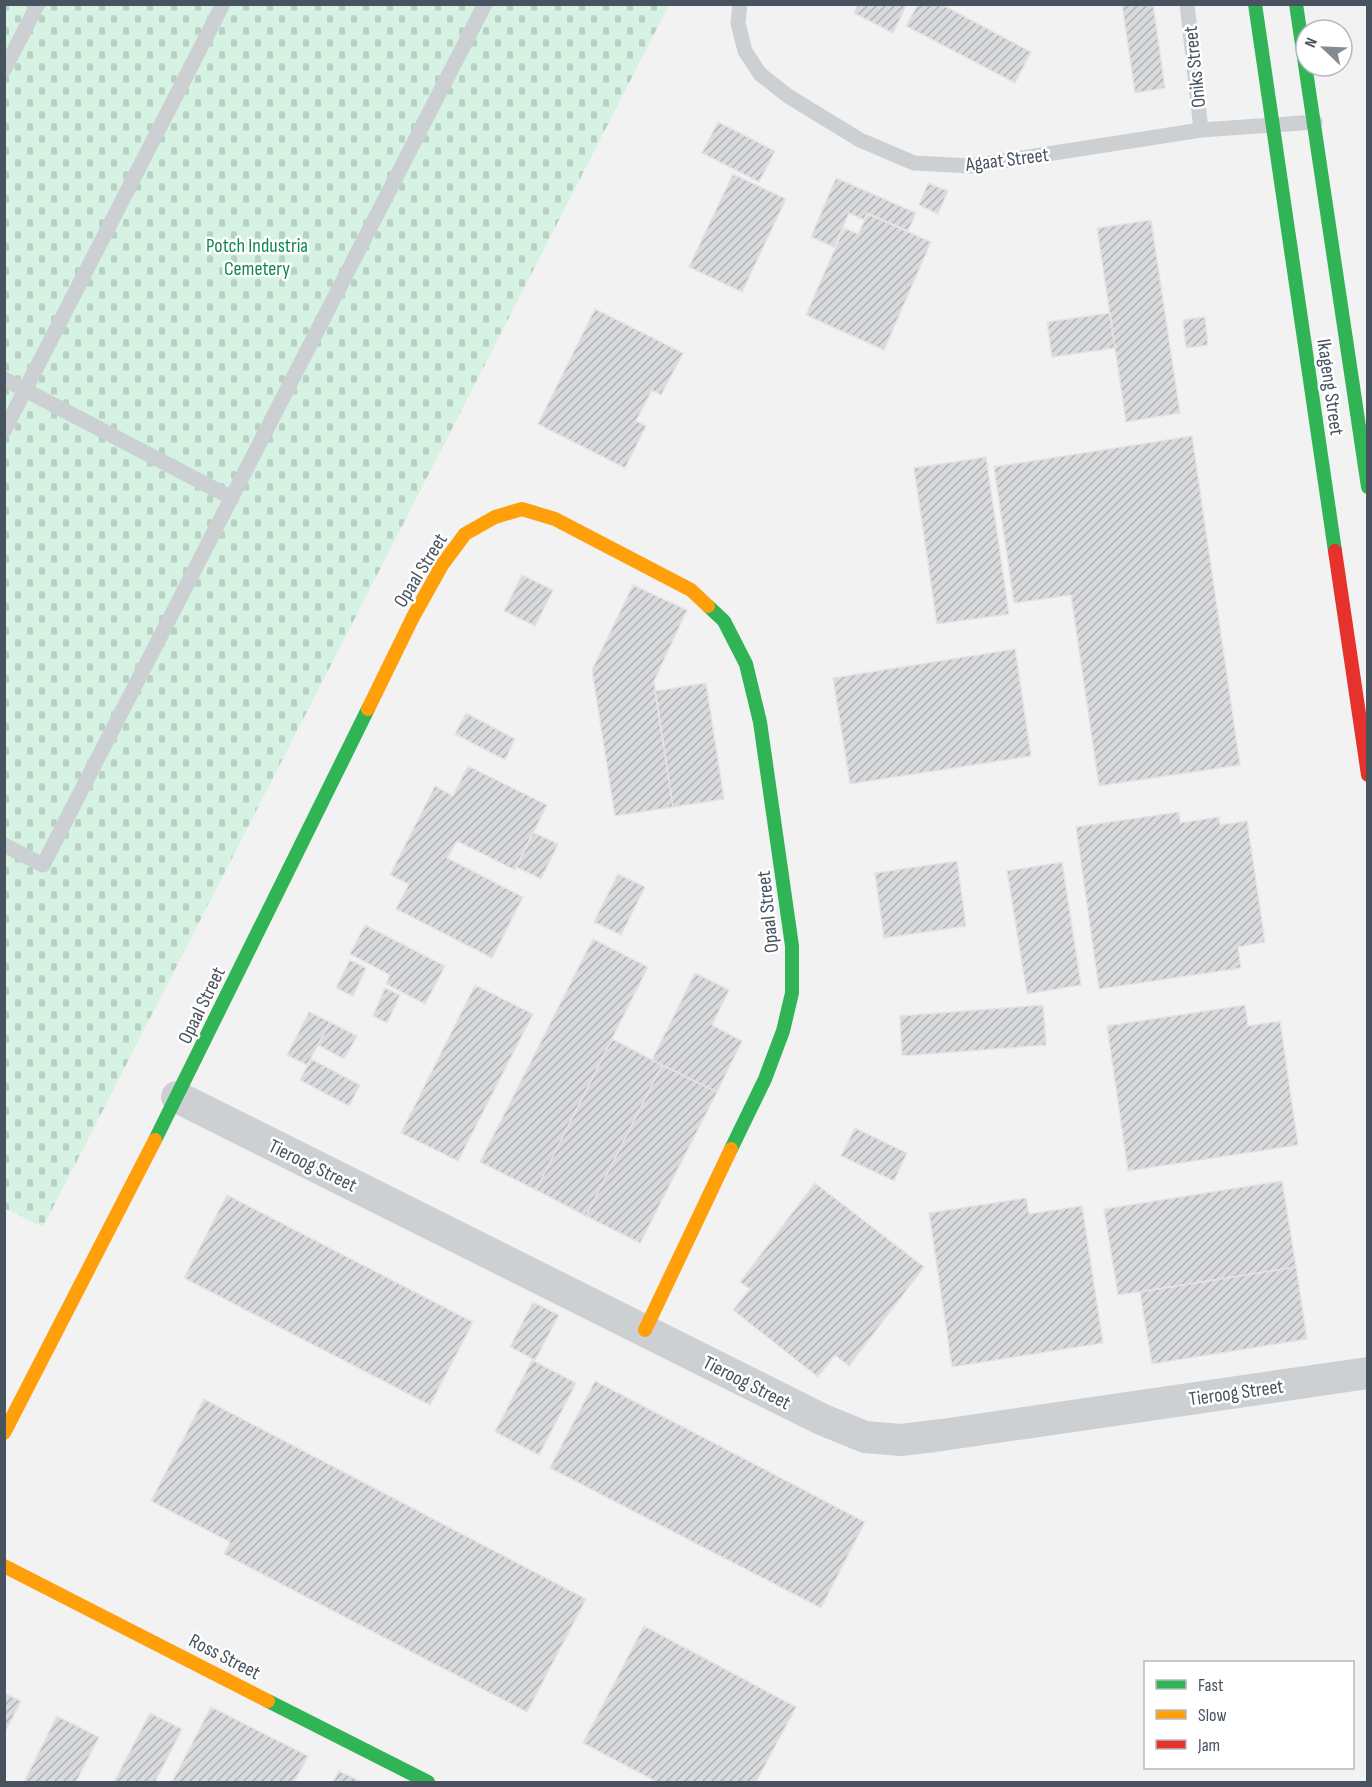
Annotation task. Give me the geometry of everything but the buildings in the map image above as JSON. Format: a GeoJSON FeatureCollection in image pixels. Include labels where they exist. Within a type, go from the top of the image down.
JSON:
{"type":"FeatureCollection","features":[{"type":"Feature","properties":{"kind":"street","name":"Ikageng Street"},"geometry":{"type":"LineString","coordinates":[[1255,4],[1367,774]]}},
{"type":"Feature","properties":{"kind":"street","name":"Ikageng Street"},"geometry":{"type":"LineString","coordinates":[[1296,4],[1368,487]]}},
{"type":"Feature","properties":{"kind":"street","name":"Opaal Street"},"geometry":{"type":"LineString","coordinates":[[4,1433],[177,1097],[413,617],[442,565],[465,534],[495,517],[522,509],[555,519],[691,590],[724,621],[746,664],[760,722],[787,902],[792,946],[792,993],[783,1031],[765,1078],[645,1330]]}},
{"type":"Feature","properties":{"kind":"street","name":"Tieroog Street"},"geometry":{"type":"LineString","coordinates":[[177,1097],[821,1419],[866,1437],[901,1440],[1368,1373]]}},
{"type":"Feature","properties":{"kind":"street","name":"Ross Street"},"geometry":{"type":"LineString","coordinates":[[4,1566],[428,1782]]}},
{"type":"Feature","properties":{"kind":"lane"},"geometry":{"type":"LineString","coordinates":[[4,70],[38,4]]}},
{"type":"Feature","properties":{"kind":"lane"},"geometry":{"type":"LineString","coordinates":[[4,432],[224,4]]}},
{"type":"Feature","properties":{"kind":"lane"},"geometry":{"type":"LineString","coordinates":[[4,845],[43,865],[485,4]]}},
{"type":"Feature","properties":{"kind":"lane","name":"Agaat Street"},"geometry":{"type":"LineString","coordinates":[[740,4],[738,23],[745,51],[760,74],[788,96],[860,140],[914,163],[971,166],[1202,130],[1314,122]]}},
{"type":"Feature","properties":{"kind":"lane","name":"Oniks Street"},"geometry":{"type":"LineString","coordinates":[[1187,4],[1202,130]]}},
{"type":"Feature","properties":{"kind":"lane"},"geometry":{"type":"LineString","coordinates":[[4,379],[232,498]]}},
{"type":"Feature","properties":{"kind":"green space","name":"Potch Industria Cemetery"},"geometry":{"type":"Polygon","coordinates":[[[4,5],[669,5],[43,1227],[4,1208],[4,5]]]}},
{"type":"Feature","properties":{"kind":"traffic: fast"},"geometry":{"type":"LineString","coordinates":[[1255,4],[1335,551]]}},
{"type":"Feature","properties":{"kind":"traffic: fast"},"geometry":{"type":"LineString","coordinates":[[1296,4],[1368,487]]}},
{"type":"Feature","properties":{"kind":"traffic: fast"},"geometry":{"type":"LineString","coordinates":[[708,606],[724,621],[746,664],[760,722],[792,946],[792,993],[783,1031],[765,1079],[731,1149]]}},
{"type":"Feature","properties":{"kind":"traffic: fast"},"geometry":{"type":"LineString","coordinates":[[155,1140],[368,709]]}},
{"type":"Feature","properties":{"kind":"traffic: fast"},"geometry":{"type":"LineString","coordinates":[[268,1701],[428,1782]]}},
{"type":"Feature","properties":{"kind":"traffic: slow"},"geometry":{"type":"LineString","coordinates":[[368,709],[413,617],[442,565],[465,534],[495,517],[522,509],[555,519],[691,590],[708,606]]}},
{"type":"Feature","properties":{"kind":"traffic: slow"},"geometry":{"type":"LineString","coordinates":[[4,1433],[155,1140]]}},
{"type":"Feature","properties":{"kind":"traffic: slow"},"geometry":{"type":"LineString","coordinates":[[645,1330],[731,1149]]}},
{"type":"Feature","properties":{"kind":"traffic: slow"},"geometry":{"type":"LineString","coordinates":[[4,1566],[268,1701]]}},
{"type":"Feature","properties":{"kind":"traffic: jam"},"geometry":{"type":"LineString","coordinates":[[1335,551],[1368,775]]}}]}
